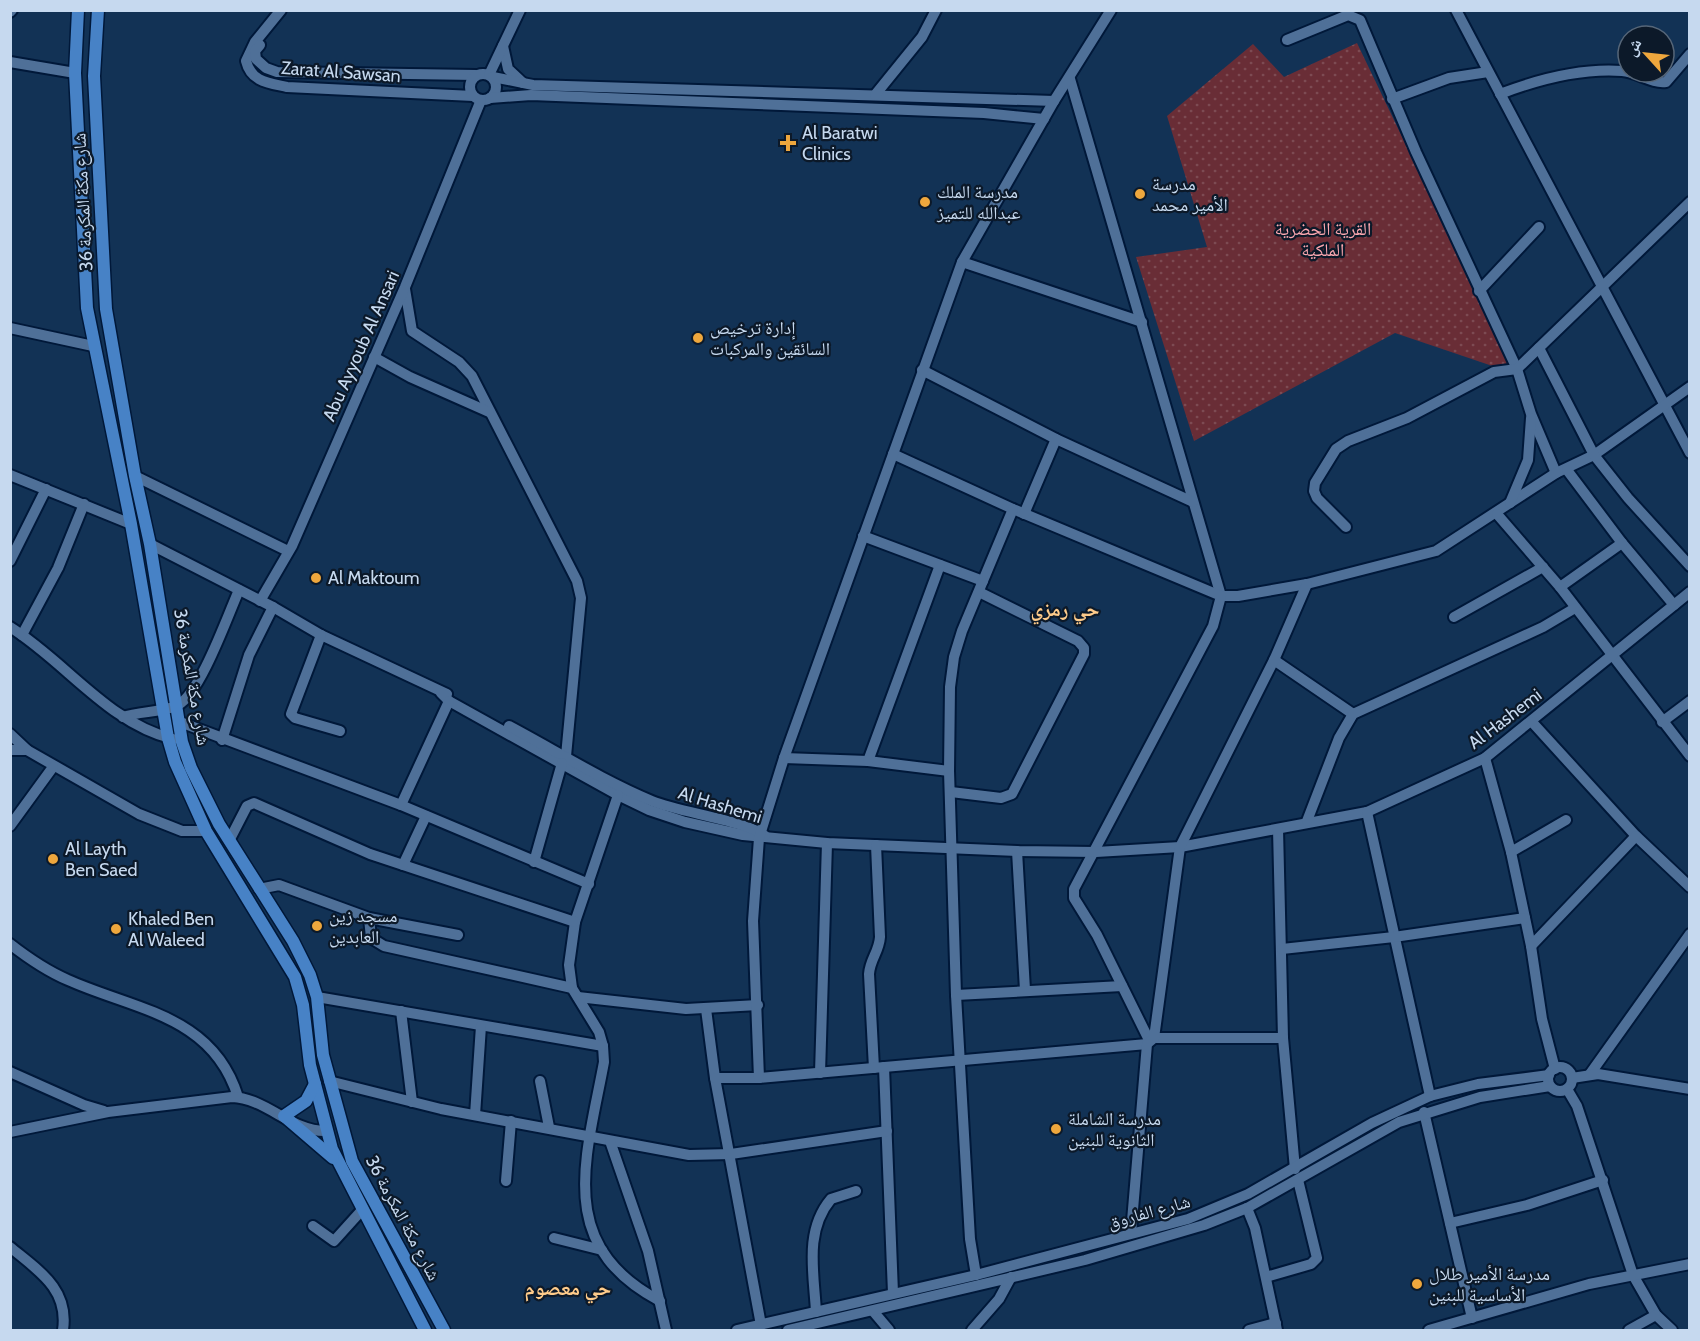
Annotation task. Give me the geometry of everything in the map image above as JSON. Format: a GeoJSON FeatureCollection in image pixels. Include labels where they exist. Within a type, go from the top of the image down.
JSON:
{"type":"FeatureCollection","features":[{"type":"Feature","properties":{"kind":"main road","name":"شارع مكة المكرمة 36"},"geometry":{"type":"LineString","coordinates":[[78,10],[75,73],[87,308],[131,524],[168,738],[175,762],[206,831],[295,977],[303,1005],[315,1084],[326,1131],[338,1163],[425,1330]]}},
{"type":"Feature","properties":{"kind":"main road","name":"شارع مكة المكرمة 36"},"geometry":{"type":"LineString","coordinates":[[98,10],[94,76],[106,309],[135,476],[150,544],[183,742],[191,768],[219,824],[293,940],[310,975],[317,997],[323,1055],[329,1081],[358,1177],[444,1330]]}},
{"type":"Feature","properties":{"kind":"main road"},"geometry":{"type":"LineString","coordinates":[[315,1084],[306,1101],[284,1116],[338,1163]]}},
{"type":"Feature","properties":{"kind":"main road"},"geometry":{"type":"LineString","coordinates":[[338,1113],[336,1122],[326,1131],[336,1140],[349,1171],[358,1177]]}},
{"type":"Feature","properties":{"kind":"street","name":"Zarat Al Sawsan"},"geometry":{"type":"LineString","coordinates":[[281,10],[255,42],[246,61],[251,75],[263,82],[287,87],[481,98]]}},
{"type":"Feature","properties":{"kind":"street"},"geometry":{"type":"LineString","coordinates":[[288,10],[255,51],[256,59],[266,68],[277,72],[476,75],[491,76],[526,85],[694,92],[1054,101]]}},
{"type":"Feature","properties":{"kind":"street"},"geometry":{"type":"LineString","coordinates":[[481,98],[496,86],[491,76],[520,10]]}},
{"type":"Feature","properties":{"kind":"street"},"geometry":{"type":"LineString","coordinates":[[874,95],[922,37],[936,15],[936,10]]}},
{"type":"Feature","properties":{"kind":"street"},"geometry":{"type":"LineString","coordinates":[[759,1078],[753,921],[761,836],[784,758],[962,262],[1054,101],[1070,79],[1111,10]]}},
{"type":"Feature","properties":{"kind":"street"},"geometry":{"type":"LineString","coordinates":[[1456,10],[1689,453]]}},
{"type":"Feature","properties":{"kind":"street"},"geometry":{"type":"LineString","coordinates":[[1287,40],[1348,15],[1357,17],[1479,291],[1517,369],[1532,414],[1562,471],[1674,605]]}},
{"type":"Feature","properties":{"kind":"street"},"geometry":{"type":"LineString","coordinates":[[503,46],[508,69],[526,85]]}},
{"type":"Feature","properties":{"kind":"street"},"geometry":{"type":"LineString","coordinates":[[1500,94],[1534,81],[1598,71],[1626,72],[1666,82],[1689,54]]}},
{"type":"Feature","properties":{"kind":"street"},"geometry":{"type":"LineString","coordinates":[[10,62],[75,73]]}},
{"type":"Feature","properties":{"kind":"street"},"geometry":{"type":"LineString","coordinates":[[1392,99],[1449,78],[1488,72]]}},
{"type":"Feature","properties":{"kind":"street"},"geometry":{"type":"LineString","coordinates":[[476,75],[470,83],[481,98]]}},
{"type":"Feature","properties":{"kind":"street"},"geometry":{"type":"LineString","coordinates":[[1070,79],[1221,596],[1213,626],[1096,852],[1080,875],[1074,898],[1097,935],[1150,1041]]}},
{"type":"Feature","properties":{"kind":"street"},"geometry":{"type":"LineString","coordinates":[[481,98],[531,95],[984,113],[1044,119]]}},
{"type":"Feature","properties":{"kind":"street","name":"Abu Ayyoub Al Ansari"},"geometry":{"type":"LineString","coordinates":[[260,601],[288,551],[405,287],[481,98]]}},
{"type":"Feature","properties":{"kind":"street"},"geometry":{"type":"LineString","coordinates":[[1346,527],[1317,498],[1314,491],[1315,483],[1336,449],[1348,441],[1407,418],[1494,372],[1517,369],[1689,202]]}},
{"type":"Feature","properties":{"kind":"street"},"geometry":{"type":"LineString","coordinates":[[1479,291],[1539,227]]}},
{"type":"Feature","properties":{"kind":"street"},"geometry":{"type":"LineString","coordinates":[[962,262],[1142,322]]}},
{"type":"Feature","properties":{"kind":"street"},"geometry":{"type":"LineString","coordinates":[[405,287],[407,312],[412,331],[459,362],[472,376],[570,565],[581,598],[564,760],[534,862]]}},
{"type":"Feature","properties":{"kind":"street"},"geometry":{"type":"LineString","coordinates":[[10,328],[93,346]]}},
{"type":"Feature","properties":{"kind":"street"},"geometry":{"type":"LineString","coordinates":[[1539,348],[1594,455],[1628,498],[1689,566]]}},
{"type":"Feature","properties":{"kind":"street"},"geometry":{"type":"LineString","coordinates":[[374,357],[410,377],[489,412]]}},
{"type":"Feature","properties":{"kind":"street"},"geometry":{"type":"LineString","coordinates":[[922,370],[1056,439],[1193,502]]}},
{"type":"Feature","properties":{"kind":"street"},"geometry":{"type":"LineString","coordinates":[[893,454],[1024,514],[1221,596],[1238,596],[1307,584],[1428,554],[1497,514],[1562,471],[1594,455],[1689,387]]}},
{"type":"Feature","properties":{"kind":"street"},"geometry":{"type":"LineString","coordinates":[[1510,504],[1528,460],[1532,414]]}},
{"type":"Feature","properties":{"kind":"street"},"geometry":{"type":"LineString","coordinates":[[1024,514],[1056,439]]}},
{"type":"Feature","properties":{"kind":"street"},"geometry":{"type":"LineString","coordinates":[[10,475],[131,524]]}},
{"type":"Feature","properties":{"kind":"street"},"geometry":{"type":"LineString","coordinates":[[135,476],[288,551]]}},
{"type":"Feature","properties":{"kind":"street"},"geometry":{"type":"LineString","coordinates":[[10,561],[46,489]]}},
{"type":"Feature","properties":{"kind":"street"},"geometry":{"type":"LineString","coordinates":[[22,634],[57,568],[84,504]]}},
{"type":"Feature","properties":{"kind":"street"},"geometry":{"type":"LineString","coordinates":[[976,1275],[970,1239],[956,995],[949,771],[951,673],[962,631],[1013,509]]}},
{"type":"Feature","properties":{"kind":"street"},"geometry":{"type":"LineString","coordinates":[[1497,514],[1560,587],[1689,756]]}},
{"type":"Feature","properties":{"kind":"street"},"geometry":{"type":"LineString","coordinates":[[863,536],[983,581]]}},
{"type":"Feature","properties":{"kind":"street"},"geometry":{"type":"LineString","coordinates":[[1560,587],[1622,543]]}},
{"type":"Feature","properties":{"kind":"street","name":"Al Hashemi"},"geometry":{"type":"LineString","coordinates":[[150,544],[273,607],[321,635],[445,697],[452,696],[564,760],[618,795],[680,816],[761,836],[827,843],[1017,851],[1096,852],[1180,847],[1278,829],[1307,821],[1367,812],[1485,758],[1689,592]]}},
{"type":"Feature","properties":{"kind":"street"},"geometry":{"type":"LineString","coordinates":[[868,761],[940,564]]}},
{"type":"Feature","properties":{"kind":"street"},"geometry":{"type":"LineString","coordinates":[[1454,617],[1543,567]]}},
{"type":"Feature","properties":{"kind":"street"},"geometry":{"type":"LineString","coordinates":[[1131,1233],[1150,1041],[1180,847],[1274,660],[1307,584]]}},
{"type":"Feature","properties":{"kind":"street"},"geometry":{"type":"LineString","coordinates":[[123,717],[177,706],[186,699],[198,683],[239,590]]}},
{"type":"Feature","properties":{"kind":"street"},"geometry":{"type":"LineString","coordinates":[[951,792],[1001,798],[1012,794],[1084,654],[1084,648],[1078,641],[979,592]]}},
{"type":"Feature","properties":{"kind":"street"},"geometry":{"type":"LineString","coordinates":[[222,740],[249,655],[273,607]]}},
{"type":"Feature","properties":{"kind":"street"},"geometry":{"type":"LineString","coordinates":[[1307,821],[1339,738],[1353,714],[1543,627],[1575,608]]}},
{"type":"Feature","properties":{"kind":"street"},"geometry":{"type":"LineString","coordinates":[[10,627],[22,634],[123,717],[168,738],[183,742]]}},
{"type":"Feature","properties":{"kind":"street"},"geometry":{"type":"LineString","coordinates":[[321,635],[291,714],[295,718],[340,731]]}},
{"type":"Feature","properties":{"kind":"street"},"geometry":{"type":"LineString","coordinates":[[1274,660],[1353,714]]}},
{"type":"Feature","properties":{"kind":"street"},"geometry":{"type":"LineString","coordinates":[[401,805],[445,697]]}},
{"type":"Feature","properties":{"kind":"street"},"geometry":{"type":"LineString","coordinates":[[1662,722],[1689,700]]}},
{"type":"Feature","properties":{"kind":"street"},"geometry":{"type":"LineString","coordinates":[[180,722],[222,740],[401,805],[589,884]]}},
{"type":"Feature","properties":{"kind":"street"},"geometry":{"type":"LineString","coordinates":[[1532,722],[1636,836],[1689,887]]}},
{"type":"Feature","properties":{"kind":"street"},"geometry":{"type":"LineString","coordinates":[[10,734],[27,750],[52,767],[139,814],[182,831],[206,831]]}},
{"type":"Feature","properties":{"kind":"street"},"geometry":{"type":"LineString","coordinates":[[10,750],[27,750]]}},
{"type":"Feature","properties":{"kind":"street"},"geometry":{"type":"LineString","coordinates":[[784,758],[868,761],[949,771]]}},
{"type":"Feature","properties":{"kind":"street"},"geometry":{"type":"LineString","coordinates":[[1485,758],[1511,852],[1531,946],[1551,1077],[1558,1091],[1567,1089]]}},
{"type":"Feature","properties":{"kind":"street","name":"Al Hashemi"},"geometry":{"type":"LineString","coordinates":[[564,760],[680,816]]}},
{"type":"Feature","properties":{"kind":"street"},"geometry":{"type":"LineString","coordinates":[[10,826],[52,767]]}},
{"type":"Feature","properties":{"kind":"street"},"geometry":{"type":"LineString","coordinates":[[618,795],[575,922],[569,965],[575,993],[595,1023],[603,1046],[604,1062],[584,1192],[585,1212],[591,1230],[611,1267],[635,1288],[660,1301]]}},
{"type":"Feature","properties":{"kind":"street"},"geometry":{"type":"LineString","coordinates":[[230,839],[247,806],[254,803],[335,839],[403,865],[575,922]]}},
{"type":"Feature","properties":{"kind":"street"},"geometry":{"type":"LineString","coordinates":[[1367,812],[1430,1096]]}},
{"type":"Feature","properties":{"kind":"street"},"geometry":{"type":"LineString","coordinates":[[403,865],[426,816]]}},
{"type":"Feature","properties":{"kind":"street"},"geometry":{"type":"LineString","coordinates":[[1511,852],[1566,820]]}},
{"type":"Feature","properties":{"kind":"street"},"geometry":{"type":"LineString","coordinates":[[1278,829],[1283,1038],[1295,1168]]}},
{"type":"Feature","properties":{"kind":"street"},"geometry":{"type":"LineString","coordinates":[[1531,946],[1636,836]]}},
{"type":"Feature","properties":{"kind":"street"},"geometry":{"type":"LineString","coordinates":[[820,1072],[827,843]]}},
{"type":"Feature","properties":{"kind":"street"},"geometry":{"type":"LineString","coordinates":[[876,845],[880,937],[879,949],[870,963],[869,974],[887,1131],[893,1293]]}},
{"type":"Feature","properties":{"kind":"street"},"geometry":{"type":"LineString","coordinates":[[1017,851],[1025,990]]}},
{"type":"Feature","properties":{"kind":"street"},"geometry":{"type":"LineString","coordinates":[[260,889],[279,885],[369,918],[458,935]]}},
{"type":"Feature","properties":{"kind":"street"},"geometry":{"type":"LineString","coordinates":[[369,918],[371,938],[384,946],[575,993],[650,1007],[706,1009],[758,1005]]}},
{"type":"Feature","properties":{"kind":"street"},"geometry":{"type":"LineString","coordinates":[[1282,949],[1394,937],[1525,918]]}},
{"type":"Feature","properties":{"kind":"street"},"geometry":{"type":"LineString","coordinates":[[1590,1074],[1689,934]]}},
{"type":"Feature","properties":{"kind":"street"},"geometry":{"type":"LineString","coordinates":[[10,944],[42,967],[69,981],[158,1013],[192,1034],[225,1064],[238,1097]]}},
{"type":"Feature","properties":{"kind":"street"},"geometry":{"type":"LineString","coordinates":[[956,995],[1122,986]]}},
{"type":"Feature","properties":{"kind":"street"},"geometry":{"type":"LineString","coordinates":[[317,997],[603,1046]]}},
{"type":"Feature","properties":{"kind":"street"},"geometry":{"type":"LineString","coordinates":[[706,1009],[716,1078],[761,1325]]}},
{"type":"Feature","properties":{"kind":"street"},"geometry":{"type":"LineString","coordinates":[[401,1011],[412,1102]]}},
{"type":"Feature","properties":{"kind":"street"},"geometry":{"type":"LineString","coordinates":[[476,1115],[481,1026]]}},
{"type":"Feature","properties":{"kind":"street"},"geometry":{"type":"LineString","coordinates":[[716,1078],[759,1078],[961,1062],[1150,1041],[1283,1038]]}},
{"type":"Feature","properties":{"kind":"street"},"geometry":{"type":"LineString","coordinates":[[1551,1077],[1568,1070],[1572,1078]]}},
{"type":"Feature","properties":{"kind":"street"},"geometry":{"type":"LineString","coordinates":[[10,1072],[84,1105],[108,1112]]}},
{"type":"Feature","properties":{"kind":"street"},"geometry":{"type":"LineString","coordinates":[[1572,1078],[1590,1074],[1689,1089]]}},
{"type":"Feature","properties":{"kind":"street","name":"شارع الفاروق"},"geometry":{"type":"LineString","coordinates":[[737,1330],[976,1275],[1207,1213],[1295,1168],[1372,1123],[1430,1096],[1478,1084],[1551,1077]]}},
{"type":"Feature","properties":{"kind":"street","name":"شارع الفاروق"},"geometry":{"type":"LineString","coordinates":[[788,1330],[1084,1260],[1204,1225],[1247,1208],[1379,1131],[1424,1112],[1551,1077]]}},
{"type":"Feature","properties":{"kind":"street"},"geometry":{"type":"LineString","coordinates":[[1567,1089],[1572,1078]]}},
{"type":"Feature","properties":{"kind":"street"},"geometry":{"type":"LineString","coordinates":[[329,1081],[412,1102],[689,1155],[731,1154],[887,1131]]}},
{"type":"Feature","properties":{"kind":"street"},"geometry":{"type":"LineString","coordinates":[[540,1082],[549,1127]]}},
{"type":"Feature","properties":{"kind":"street"},"geometry":{"type":"LineString","coordinates":[[1567,1089],[1577,1106],[1633,1275],[1656,1315],[1672,1330]]}},
{"type":"Feature","properties":{"kind":"street"},"geometry":{"type":"LineString","coordinates":[[10,1132],[108,1112],[238,1097],[284,1116],[300,1126],[326,1131]]}},
{"type":"Feature","properties":{"kind":"street"},"geometry":{"type":"LineString","coordinates":[[1424,1112],[1472,1318]]}},
{"type":"Feature","properties":{"kind":"street"},"geometry":{"type":"LineString","coordinates":[[506,1181],[511,1121]]}},
{"type":"Feature","properties":{"kind":"street"},"geometry":{"type":"LineString","coordinates":[[610,1141],[648,1251],[666,1330]]}},
{"type":"Feature","properties":{"kind":"street"},"geometry":{"type":"LineString","coordinates":[[1266,1277],[1311,1264],[1317,1258],[1298,1180]]}},
{"type":"Feature","properties":{"kind":"street"},"geometry":{"type":"LineString","coordinates":[[1450,1223],[1527,1205],[1603,1180]]}},
{"type":"Feature","properties":{"kind":"street"},"geometry":{"type":"LineString","coordinates":[[816,1312],[812,1243],[814,1229],[831,1199],[856,1191]]}},
{"type":"Feature","properties":{"kind":"street"},"geometry":{"type":"LineString","coordinates":[[1247,1208],[1277,1327],[1249,1330]]}},
{"type":"Feature","properties":{"kind":"street"},"geometry":{"type":"LineString","coordinates":[[313,1226],[334,1241],[362,1210]]}},
{"type":"Feature","properties":{"kind":"street"},"geometry":{"type":"LineString","coordinates":[[554,1238],[602,1250]]}},
{"type":"Feature","properties":{"kind":"street"},"geometry":{"type":"LineString","coordinates":[[10,1247],[54,1287],[64,1307],[63,1330]]}},
{"type":"Feature","properties":{"kind":"street"},"geometry":{"type":"LineString","coordinates":[[1082,1247],[1084,1260]]}},
{"type":"Feature","properties":{"kind":"street"},"geometry":{"type":"LineString","coordinates":[[1429,1330],[1442,1329],[1589,1284],[1689,1264]]}},
{"type":"Feature","properties":{"kind":"street"},"geometry":{"type":"LineString","coordinates":[[972,1330],[999,1299],[1011,1277]]}},
{"type":"Feature","properties":{"kind":"street"},"geometry":{"type":"LineString","coordinates":[[873,1311],[889,1330]]}},
{"type":"Feature","properties":{"kind":"street"},"geometry":{"type":"LineString","coordinates":[[1629,1330],[1656,1315]]}},
{"type":"Feature","properties":{"kind":"green space","name":"القرية الحضرية الملكية"},"geometry":{"type":"Polygon","coordinates":[[[1357,43],[1516,374],[1395,333],[1194,441],[1136,257],[1207,247],[1167,116],[1253,44],[1284,77],[1357,43]]]}},
{"type":"Feature","properties":{"kind":"place","name":"Al Baratwi Clinics"},"geometry":{"type":"Point","coordinates":[788,143]}},
{"type":"Feature","properties":{"kind":"place","name":"مدرسة الأمير محمد"},"geometry":{"type":"Point","coordinates":[1140,194]}},
{"type":"Feature","properties":{"kind":"place","name":"مدرسة الملك عبدالله للتميز"},"geometry":{"type":"Point","coordinates":[925,202]}},
{"type":"Feature","properties":{"kind":"place","name":"إدارة ترخيص السائقين والمركبات"},"geometry":{"type":"Point","coordinates":[698,338]}},
{"type":"Feature","properties":{"kind":"place","name":"Al Maktoum"},"geometry":{"type":"Point","coordinates":[316,578]}},
{"type":"Feature","properties":{"kind":"place","name":"Al Layth Ben Saed"},"geometry":{"type":"Point","coordinates":[53,859]}},
{"type":"Feature","properties":{"kind":"place","name":"مسجد زين العابدين"},"geometry":{"type":"Point","coordinates":[317,926]}},
{"type":"Feature","properties":{"kind":"place","name":"Khaled Ben Al Waleed"},"geometry":{"type":"Point","coordinates":[116,929]}},
{"type":"Feature","properties":{"kind":"place","name":"مدرسة الشاملة الثانوية للبنين"},"geometry":{"type":"Point","coordinates":[1056,1129]}},
{"type":"Feature","properties":{"kind":"place","name":"مدرسة الأمير طلال الأساسية للبنين"},"geometry":{"type":"Point","coordinates":[1417,1284]}},
{"type":"Feature","properties":{"kind":"district","name":"حي رمزي"},"geometry":{"type":"Point","coordinates":[1065,609]}},
{"type":"Feature","properties":{"kind":"district","name":"حي معصوم"},"geometry":{"type":"Point","coordinates":[568,1288]}}]}
